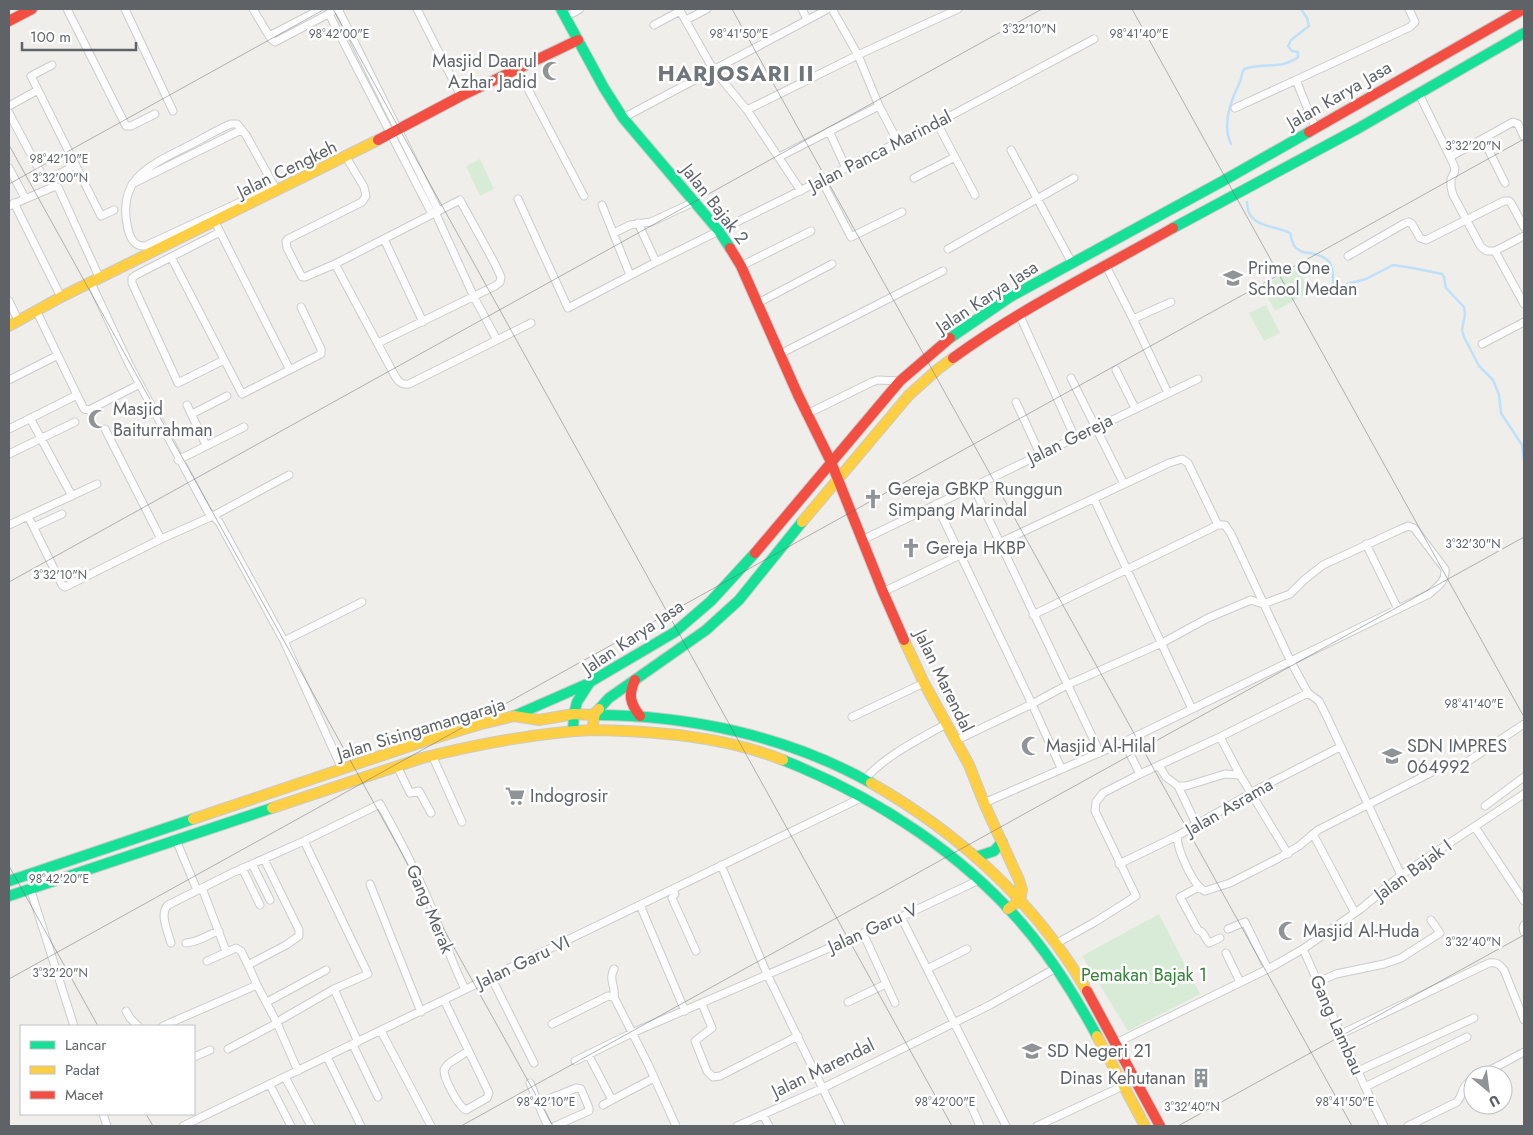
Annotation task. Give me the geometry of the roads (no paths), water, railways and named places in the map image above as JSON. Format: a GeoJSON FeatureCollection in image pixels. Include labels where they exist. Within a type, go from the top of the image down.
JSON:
{"type":"FeatureCollection","features":[{"type":"Feature","properties":{"kind":"main road"},"geometry":{"type":"LineString","coordinates":[[9,21],[18,12],[32,9]]}},
{"type":"Feature","properties":{"kind":"main road","name":"Jalan Karya Jasa"},"geometry":{"type":"LineString","coordinates":[[573,731],[574,714],[580,696],[590,682],[675,632],[696,616],[752,556],[900,381],[956,333],[1010,297],[1248,167],[1524,9]]}},
{"type":"Feature","properties":{"kind":"main road","name":"Jalan Bajak 2"},"geometry":{"type":"LineString","coordinates":[[564,13],[604,88],[623,118],[719,231],[741,266],[807,414],[831,462]]}},
{"type":"Feature","properties":{"kind":"main road","name":"Jalan Karya Jasa"},"geometry":{"type":"LineString","coordinates":[[594,715],[609,698],[706,630],[739,600],[909,395],[938,369],[979,339],[1019,314],[1236,193],[1357,129],[1524,33]]}},
{"type":"Feature","properties":{"kind":"main road","name":"Jalan Cengkeh"},"geometry":{"type":"LineString","coordinates":[[13,323],[61,296],[217,227],[252,200],[275,188],[346,158],[461,96],[578,40]]}},
{"type":"Feature","properties":{"kind":"main road"},"geometry":{"type":"LineString","coordinates":[[1151,220],[1160,235]]}},
{"type":"Feature","properties":{"kind":"main road","name":"Jalan Marendal"},"geometry":{"type":"LineString","coordinates":[[831,462],[883,592],[924,683],[969,765],[1021,885],[1020,900]]}},
{"type":"Feature","properties":{"kind":"main road"},"geometry":{"type":"LineString","coordinates":[[635,680],[630,695],[632,706],[640,716]]}},
{"type":"Feature","properties":{"kind":"main road"},"geometry":{"type":"LineString","coordinates":[[514,716],[590,682]]}},
{"type":"Feature","properties":{"kind":"main road","name":"Jalan Sisingamangaraja"},"geometry":{"type":"LineString","coordinates":[[9,881],[342,769],[444,736],[514,716],[538,720],[574,714],[640,716],[721,727],[769,740],[848,771],[928,818],[976,857],[1020,900],[1056,943],[1083,984],[1160,1126]]}},
{"type":"Feature","properties":{"kind":"main road"},"geometry":{"type":"LineString","coordinates":[[592,730],[594,715]]}},
{"type":"Feature","properties":{"kind":"main road","name":"Jalan Sisingamangaraja"},"geometry":{"type":"LineString","coordinates":[[9,896],[397,766],[432,755],[516,736],[592,730],[633,731],[718,742],[776,758],[863,797],[933,843],[979,880],[1019,920],[1056,968],[1145,1126]]}},
{"type":"Feature","properties":{"kind":"main road"},"geometry":{"type":"LineString","coordinates":[[976,857],[994,851],[1002,842]]}},
{"type":"Feature","properties":{"kind":"main road"},"geometry":{"type":"LineString","coordinates":[[1008,909],[1020,900]]}},
{"type":"Feature","properties":{"kind":"main road"},"geometry":{"type":"LineString","coordinates":[[1019,920],[1030,912]]}},
{"type":"Feature","properties":{"kind":"street"},"geometry":{"type":"LineString","coordinates":[[67,9],[125,125],[131,126],[155,114]]}},
{"type":"Feature","properties":{"kind":"street"},"geometry":{"type":"LineString","coordinates":[[125,9],[173,111]]}},
{"type":"Feature","properties":{"kind":"street"},"geometry":{"type":"LineString","coordinates":[[253,9],[273,41],[276,42],[338,9],[474,297],[497,340]]}},
{"type":"Feature","properties":{"kind":"street"},"geometry":{"type":"LineString","coordinates":[[270,36],[320,9]]}},
{"type":"Feature","properties":{"kind":"street"},"geometry":{"type":"LineString","coordinates":[[417,9],[461,96]]}},
{"type":"Feature","properties":{"kind":"street"},"geometry":{"type":"LineString","coordinates":[[564,13],[580,9]]}},
{"type":"Feature","properties":{"kind":"street"},"geometry":{"type":"LineString","coordinates":[[686,20],[707,9]]}},
{"type":"Feature","properties":{"kind":"street"},"geometry":{"type":"LineString","coordinates":[[802,9],[807,19]]}},
{"type":"Feature","properties":{"kind":"street"},"geometry":{"type":"LineString","coordinates":[[623,118],[828,9]]}},
{"type":"Feature","properties":{"kind":"street"},"geometry":{"type":"LineString","coordinates":[[832,9],[858,55],[898,142]]}},
{"type":"Feature","properties":{"kind":"street"},"geometry":{"type":"LineString","coordinates":[[747,110],[858,55],[958,9]]}},
{"type":"Feature","properties":{"kind":"street"},"geometry":{"type":"LineString","coordinates":[[1235,108],[1410,28],[1415,22],[1409,9]]}},
{"type":"Feature","properties":{"kind":"street"},"geometry":{"type":"LineString","coordinates":[[654,25],[679,10],[713,70],[747,110],[801,191]]}},
{"type":"Feature","properties":{"kind":"street"},"geometry":{"type":"LineString","coordinates":[[329,14],[388,117]]}},
{"type":"Feature","properties":{"kind":"street","name":"Jalan Panca Marindal"},"geometry":{"type":"LineString","coordinates":[[518,199],[568,308],[656,262],[822,181],[1094,39]]}},
{"type":"Feature","properties":{"kind":"street"},"geometry":{"type":"LineString","coordinates":[[52,65],[31,76],[101,216],[114,210]]}},
{"type":"Feature","properties":{"kind":"street"},"geometry":{"type":"LineString","coordinates":[[518,70],[584,196]]}},
{"type":"Feature","properties":{"kind":"street"},"geometry":{"type":"LineString","coordinates":[[1296,80],[1315,127]]}},
{"type":"Feature","properties":{"kind":"street"},"geometry":{"type":"LineString","coordinates":[[9,106],[38,90]]}},
{"type":"Feature","properties":{"kind":"street"},"geometry":{"type":"LineString","coordinates":[[1419,94],[1455,168],[1451,187],[1453,195],[1481,247],[1487,251],[1495,251],[1524,236]]}},
{"type":"Feature","properties":{"kind":"street"},"geometry":{"type":"LineString","coordinates":[[779,157],[880,106]]}},
{"type":"Feature","properties":{"kind":"street"},"geometry":{"type":"LineString","coordinates":[[9,113],[44,179],[49,179],[76,165]]}},
{"type":"Feature","properties":{"kind":"street"},"geometry":{"type":"LineString","coordinates":[[937,122],[975,195]]}},
{"type":"Feature","properties":{"kind":"street"},"geometry":{"type":"LineString","coordinates":[[1450,156],[1513,122],[1518,124],[1524,137]]}},
{"type":"Feature","properties":{"kind":"street"},"geometry":{"type":"LineString","coordinates":[[252,200],[142,247],[131,238],[126,222],[126,202],[132,184],[241,130],[254,149],[275,188]]}},
{"type":"Feature","properties":{"kind":"street"},"geometry":{"type":"LineString","coordinates":[[829,131],[846,168]]}},
{"type":"Feature","properties":{"kind":"street"},"geometry":{"type":"LineString","coordinates":[[1482,138],[1505,183]]}},
{"type":"Feature","properties":{"kind":"street"},"geometry":{"type":"LineString","coordinates":[[1011,150],[1072,263]]}},
{"type":"Feature","properties":{"kind":"street"},"geometry":{"type":"LineString","coordinates":[[914,178],[954,157]]}},
{"type":"Feature","properties":{"kind":"street"},"geometry":{"type":"LineString","coordinates":[[346,158],[364,186],[365,198],[362,202],[298,232],[286,241],[286,248],[299,274],[303,277],[335,264],[461,200],[501,277],[500,282],[474,297],[378,343]]}},
{"type":"Feature","properties":{"kind":"street"},"geometry":{"type":"LineString","coordinates":[[9,168],[25,198]]}},
{"type":"Feature","properties":{"kind":"street"},"geometry":{"type":"LineString","coordinates":[[948,249],[1074,178]]}},
{"type":"Feature","properties":{"kind":"street"},"geometry":{"type":"LineString","coordinates":[[822,181],[851,237],[902,212]]}},
{"type":"Feature","properties":{"kind":"street"},"geometry":{"type":"LineString","coordinates":[[61,296],[11,205],[54,186],[58,187],[140,384],[204,508],[219,522],[284,641],[342,769]]}},
{"type":"Feature","properties":{"kind":"street"},"geometry":{"type":"LineString","coordinates":[[1348,256],[1405,223],[1409,222],[1412,224],[1420,238],[1424,240],[1509,201],[1524,227]]}},
{"type":"Feature","properties":{"kind":"street"},"geometry":{"type":"LineString","coordinates":[[614,233],[630,224],[651,222],[694,202]]}},
{"type":"Feature","properties":{"kind":"street"},"geometry":{"type":"LineString","coordinates":[[602,205],[630,275]]}},
{"type":"Feature","properties":{"kind":"street"},"geometry":{"type":"LineString","coordinates":[[638,223],[656,262]]}},
{"type":"Feature","properties":{"kind":"street"},"geometry":{"type":"LineString","coordinates":[[224,360],[178,383],[132,283],[132,278],[136,275],[171,257],[217,227],[290,370]]}},
{"type":"Feature","properties":{"kind":"street"},"geometry":{"type":"LineString","coordinates":[[741,266],[811,232]]}},
{"type":"Feature","properties":{"kind":"street"},"geometry":{"type":"LineString","coordinates":[[384,239],[423,322]]}},
{"type":"Feature","properties":{"kind":"street"},"geometry":{"type":"LineString","coordinates":[[1495,251],[1524,304]]}},
{"type":"Feature","properties":{"kind":"street"},"geometry":{"type":"LineString","coordinates":[[171,257],[242,394],[319,356],[322,352],[301,307]]}},
{"type":"Feature","properties":{"kind":"street"},"geometry":{"type":"LineString","coordinates":[[335,264],[395,376],[400,384],[403,385],[409,384],[531,323]]}},
{"type":"Feature","properties":{"kind":"street"},"geometry":{"type":"LineString","coordinates":[[758,304],[832,264]]}},
{"type":"Feature","properties":{"kind":"street"},"geometry":{"type":"LineString","coordinates":[[1106,266],[1168,393]]}},
{"type":"Feature","properties":{"kind":"street"},"geometry":{"type":"LineString","coordinates":[[780,354],[942,271]]}},
{"type":"Feature","properties":{"kind":"street"},"geometry":{"type":"LineString","coordinates":[[9,301],[13,323]]}},
{"type":"Feature","properties":{"kind":"street"},"geometry":{"type":"LineString","coordinates":[[1133,319],[1170,302]]}},
{"type":"Feature","properties":{"kind":"street"},"geometry":{"type":"LineString","coordinates":[[36,310],[84,409],[89,410],[140,384]]}},
{"type":"Feature","properties":{"kind":"street"},"geometry":{"type":"LineString","coordinates":[[1019,314],[1072,431]]}},
{"type":"Feature","properties":{"kind":"street"},"geometry":{"type":"LineString","coordinates":[[1482,344],[1524,322]]}},
{"type":"Feature","properties":{"kind":"street"},"geometry":{"type":"LineString","coordinates":[[9,380],[58,355]]}},
{"type":"Feature","properties":{"kind":"street"},"geometry":{"type":"LineString","coordinates":[[1116,370],[1135,408]]}},
{"type":"Feature","properties":{"kind":"street"},"geometry":{"type":"LineString","coordinates":[[1071,378],[1124,484]]}},
{"type":"Feature","properties":{"kind":"street","name":"Jalan Gereja"},"geometry":{"type":"LineString","coordinates":[[862,540],[1198,379]]}},
{"type":"Feature","properties":{"kind":"street"},"geometry":{"type":"LineString","coordinates":[[807,414],[872,382],[878,380],[900,381]]}},
{"type":"Feature","properties":{"kind":"street"},"geometry":{"type":"LineString","coordinates":[[9,429],[77,395]]}},
{"type":"Feature","properties":{"kind":"street"},"geometry":{"type":"LineString","coordinates":[[192,414],[227,396]]}},
{"type":"Feature","properties":{"kind":"street"},"geometry":{"type":"LineString","coordinates":[[1016,402],[1040,454]]}},
{"type":"Feature","properties":{"kind":"street"},"geometry":{"type":"LineString","coordinates":[[187,405],[206,445]]}},
{"type":"Feature","properties":{"kind":"street"},"geometry":{"type":"LineString","coordinates":[[30,418],[72,496]]}},
{"type":"Feature","properties":{"kind":"street"},"geometry":{"type":"LineString","coordinates":[[9,454],[75,422]]}},
{"type":"Feature","properties":{"kind":"street"},"geometry":{"type":"LineString","coordinates":[[178,460],[244,428]]}},
{"type":"Feature","properties":{"kind":"street"},"geometry":{"type":"LineString","coordinates":[[105,429],[161,539]]}},
{"type":"Feature","properties":{"kind":"street"},"geometry":{"type":"LineString","coordinates":[[999,543],[1169,463],[1182,459],[1188,462],[1218,525]]}},
{"type":"Feature","properties":{"kind":"street"},"geometry":{"type":"LineString","coordinates":[[28,516],[62,585],[65,587],[161,539],[213,516],[289,475]]}},
{"type":"Feature","properties":{"kind":"street"},"geometry":{"type":"LineString","coordinates":[[9,525],[97,484]]}},
{"type":"Feature","properties":{"kind":"street"},"geometry":{"type":"LineString","coordinates":[[973,486],[1100,753]]}},
{"type":"Feature","properties":{"kind":"street"},"geometry":{"type":"LineString","coordinates":[[1094,499],[1192,709]]}},
{"type":"Feature","properties":{"kind":"street"},"geometry":{"type":"LineString","coordinates":[[936,504],[1061,768]]}},
{"type":"Feature","properties":{"kind":"street"},"geometry":{"type":"LineString","coordinates":[[34,527],[62,514]]}},
{"type":"Feature","properties":{"kind":"street"},"geometry":{"type":"LineString","coordinates":[[1033,615],[1218,525],[1225,525],[1308,694],[1319,701],[1401,875]]}},
{"type":"Feature","properties":{"kind":"street"},"geometry":{"type":"LineString","coordinates":[[955,741],[1067,685],[1162,643],[1208,618],[1246,602],[1255,601],[1263,604],[1290,594],[1322,565],[1408,526],[1414,528],[1444,569],[1445,576],[1442,583],[1428,594],[1124,742],[984,802]]}},
{"type":"Feature","properties":{"kind":"street"},"geometry":{"type":"LineString","coordinates":[[1366,544],[1398,609]]}},
{"type":"Feature","properties":{"kind":"street"},"geometry":{"type":"LineString","coordinates":[[883,592],[960,555]]}},
{"type":"Feature","properties":{"kind":"street"},"geometry":{"type":"LineString","coordinates":[[284,641],[362,602]]}},
{"type":"Feature","properties":{"kind":"street"},"geometry":{"type":"LineString","coordinates":[[852,717],[924,683]]}},
{"type":"Feature","properties":{"kind":"street"},"geometry":{"type":"LineString","coordinates":[[1056,943],[1095,922],[1136,896],[1119,864],[1096,811],[1095,805],[1103,793],[1308,694]]}},
{"type":"Feature","properties":{"kind":"street"},"geometry":{"type":"LineString","coordinates":[[864,780],[873,770],[888,759],[946,724]]}},
{"type":"Feature","properties":{"kind":"street"},"geometry":{"type":"LineString","coordinates":[[1220,938],[1208,943],[1202,932],[1198,930],[1180,897],[1198,887],[1205,891],[1230,883],[1288,854],[1313,834],[1368,804],[1446,765],[1464,764],[1524,724]]}},
{"type":"Feature","properties":{"kind":"street"},"geometry":{"type":"LineString","coordinates":[[1220,737],[1240,775],[1288,854]]}},
{"type":"Feature","properties":{"kind":"street"},"geometry":{"type":"LineString","coordinates":[[1124,742],[1140,774]]}},
{"type":"Feature","properties":{"kind":"street","name":"Jalan Asrama"},"geometry":{"type":"LineString","coordinates":[[1198,887],[1183,859],[1177,843],[1177,836],[1252,793],[1340,747]]}},
{"type":"Feature","properties":{"kind":"street"},"geometry":{"type":"LineString","coordinates":[[432,755],[462,822]]}},
{"type":"Feature","properties":{"kind":"street"},"geometry":{"type":"LineString","coordinates":[[397,766],[410,793],[420,791],[431,813]]}},
{"type":"Feature","properties":{"kind":"street"},"geometry":{"type":"LineString","coordinates":[[1159,766],[1166,777],[1178,786],[1197,826]]}},
{"type":"Feature","properties":{"kind":"street"},"geometry":{"type":"LineString","coordinates":[[1178,786],[1186,786],[1225,774],[1240,775]]}},
{"type":"Feature","properties":{"kind":"street"},"geometry":{"type":"LineString","coordinates":[[1485,806],[1524,777]]}},
{"type":"Feature","properties":{"kind":"street","name":"Jalan Bajak I"},"geometry":{"type":"LineString","coordinates":[[1116,1043],[1303,950],[1355,913],[1401,875],[1524,794]]}},
{"type":"Feature","properties":{"kind":"street","name":"Jalan Garu VI"},"geometry":{"type":"LineString","coordinates":[[183,1126],[198,1123],[270,1085],[465,989],[863,797]]}},
{"type":"Feature","properties":{"kind":"street","name":"Gang Merak"},"geometry":{"type":"LineString","coordinates":[[304,841],[380,804],[427,897],[465,989]]}},
{"type":"Feature","properties":{"kind":"street"},"geometry":{"type":"LineString","coordinates":[[1475,827],[1524,901]]}},
{"type":"Feature","properties":{"kind":"street"},"geometry":{"type":"LineString","coordinates":[[1313,834],[1355,913]]}},
{"type":"Feature","properties":{"kind":"street"},"geometry":{"type":"LineString","coordinates":[[1119,864],[1177,836]]}},
{"type":"Feature","properties":{"kind":"street"},"geometry":{"type":"LineString","coordinates":[[176,840],[219,931],[226,952]]}},
{"type":"Feature","properties":{"kind":"street"},"geometry":{"type":"LineString","coordinates":[[171,943],[164,916],[165,908],[168,905],[242,868],[304,841],[368,974],[334,989],[228,1049]]}},
{"type":"Feature","properties":{"kind":"street"},"geometry":{"type":"LineString","coordinates":[[248,965],[296,939],[300,933],[264,859]]}},
{"type":"Feature","properties":{"kind":"street"},"geometry":{"type":"LineString","coordinates":[[252,864],[270,900]]}},
{"type":"Feature","properties":{"kind":"street"},"geometry":{"type":"LineString","coordinates":[[721,865],[767,974],[841,1126]]}},
{"type":"Feature","properties":{"kind":"street"},"geometry":{"type":"LineString","coordinates":[[242,868],[260,905]]}},
{"type":"Feature","properties":{"kind":"street","name":"Jalan Garu V"},"geometry":{"type":"LineString","coordinates":[[574,1061],[632,1033],[901,917],[979,880]]}},
{"type":"Feature","properties":{"kind":"street"},"geometry":{"type":"LineString","coordinates":[[370,884],[421,1012]]}},
{"type":"Feature","properties":{"kind":"street"},"geometry":{"type":"LineString","coordinates":[[30,888],[74,1025]]}},
{"type":"Feature","properties":{"kind":"street"},"geometry":{"type":"LineString","coordinates":[[673,888],[675,894],[672,898],[696,952]]}},
{"type":"Feature","properties":{"kind":"street"},"geometry":{"type":"LineString","coordinates":[[640,905],[685,1011]]}},
{"type":"Feature","properties":{"kind":"street"},"geometry":{"type":"LineString","coordinates":[[901,917],[1006,1126]]}},
{"type":"Feature","properties":{"kind":"street"},"geometry":{"type":"LineString","coordinates":[[1318,982],[1336,974],[1384,964],[1401,958],[1440,933],[1431,920]]}},
{"type":"Feature","properties":{"kind":"street"},"geometry":{"type":"LineString","coordinates":[[1228,930],[1245,922],[1268,968]]}},
{"type":"Feature","properties":{"kind":"street"},"geometry":{"type":"LineString","coordinates":[[1524,926],[1522,928],[1524,932]]}},
{"type":"Feature","properties":{"kind":"street"},"geometry":{"type":"LineString","coordinates":[[186,943],[205,938],[219,931]]}},
{"type":"Feature","properties":{"kind":"street"},"geometry":{"type":"LineString","coordinates":[[863,933],[895,1003]]}},
{"type":"Feature","properties":{"kind":"street"},"geometry":{"type":"LineString","coordinates":[[207,961],[234,948],[240,949],[266,1002],[280,1021],[298,1071]]}},
{"type":"Feature","properties":{"kind":"street"},"geometry":{"type":"LineString","coordinates":[[927,969],[968,949]]}},
{"type":"Feature","properties":{"kind":"street","name":"Gang Lambau"},"geometry":{"type":"LineString","coordinates":[[1303,950],[1364,1087],[1384,1126]]}},
{"type":"Feature","properties":{"kind":"street"},"geometry":{"type":"LineString","coordinates":[[1226,953],[1240,982]]}},
{"type":"Feature","properties":{"kind":"street"},"geometry":{"type":"LineString","coordinates":[[1341,1034],[1489,963],[1496,962],[1504,970],[1524,1020]]}},
{"type":"Feature","properties":{"kind":"street","name":"Jalan Marendal"},"geometry":{"type":"LineString","coordinates":[[737,1126],[822,1088],[990,1005],[1056,968]]}},
{"type":"Feature","properties":{"kind":"street"},"geometry":{"type":"LineString","coordinates":[[266,1002],[326,970]]}},
{"type":"Feature","properties":{"kind":"street"},"geometry":{"type":"LineString","coordinates":[[614,970],[611,975],[614,997],[676,1126]]}},
{"type":"Feature","properties":{"kind":"street"},"geometry":{"type":"LineString","coordinates":[[491,977],[534,1063]]}},
{"type":"Feature","properties":{"kind":"street"},"geometry":{"type":"LineString","coordinates":[[848,1002],[886,984]]}},
{"type":"Feature","properties":{"kind":"street"},"geometry":{"type":"LineString","coordinates":[[165,1025],[257,985]]}},
{"type":"Feature","properties":{"kind":"street"},"geometry":{"type":"LineString","coordinates":[[334,989],[378,1097]]}},
{"type":"Feature","properties":{"kind":"street"},"geometry":{"type":"LineString","coordinates":[[552,1024],[608,996],[614,997]]}},
{"type":"Feature","properties":{"kind":"street"},"geometry":{"type":"LineString","coordinates":[[444,1000],[489,1093],[487,1098],[466,1110],[460,1105],[445,1078],[444,1070],[448,1064],[468,1051]]}},
{"type":"Feature","properties":{"kind":"street"},"geometry":{"type":"LineString","coordinates":[[702,1004],[712,1028],[695,1041],[707,1071],[713,1077],[738,1068],[798,1036]]}},
{"type":"Feature","properties":{"kind":"street"},"geometry":{"type":"LineString","coordinates":[[126,1011],[137,1025]]}},
{"type":"Feature","properties":{"kind":"street"},"geometry":{"type":"LineString","coordinates":[[1358,1071],[1474,1018]]}},
{"type":"Feature","properties":{"kind":"street"},"geometry":{"type":"LineString","coordinates":[[381,1031],[431,1126]]}},
{"type":"Feature","properties":{"kind":"street"},"geometry":{"type":"LineString","coordinates":[[1364,1087],[1467,1037]]}},
{"type":"Feature","properties":{"kind":"street"},"geometry":{"type":"LineString","coordinates":[[195,1057],[210,1050]]}},
{"type":"Feature","properties":{"kind":"street"},"geometry":{"type":"LineString","coordinates":[[1500,1065],[1524,1052]]}},
{"type":"Feature","properties":{"kind":"street"},"geometry":{"type":"LineString","coordinates":[[588,1054],[612,1100]]}},
{"type":"Feature","properties":{"kind":"street"},"geometry":{"type":"LineString","coordinates":[[327,1057],[360,1126]]}},
{"type":"Feature","properties":{"kind":"street"},"geometry":{"type":"LineString","coordinates":[[286,1077],[312,1126]]}},
{"type":"Feature","properties":{"kind":"street"},"geometry":{"type":"LineString","coordinates":[[602,1105],[654,1078]]}},
{"type":"Feature","properties":{"kind":"street"},"geometry":{"type":"LineString","coordinates":[[530,1083],[540,1103],[539,1108],[548,1126]]}},
{"type":"Feature","properties":{"kind":"street"},"geometry":{"type":"LineString","coordinates":[[270,1085],[292,1126]]}},
{"type":"Feature","properties":{"kind":"street"},"geometry":{"type":"LineString","coordinates":[[1037,1126],[1123,1086]]}},
{"type":"Feature","properties":{"kind":"street"},"geometry":{"type":"LineString","coordinates":[[540,1103],[576,1088],[581,1089],[589,1111],[555,1126]]}},
{"type":"Feature","properties":{"kind":"street"},"geometry":{"type":"LineString","coordinates":[[1408,1126],[1457,1102],[1463,1090]]}},
{"type":"Feature","properties":{"kind":"street"},"geometry":{"type":"LineString","coordinates":[[970,1105],[980,1126]]}},
{"type":"Feature","properties":{"kind":"street"},"geometry":{"type":"LineString","coordinates":[[763,1115],[769,1126]]}},
{"type":"Feature","properties":{"kind":"waterway"},"geometry":{"type":"LineString","coordinates":[[1231,144],[1227,129],[1228,114],[1244,69],[1279,65],[1298,57],[1298,52],[1292,51],[1288,46],[1291,40],[1309,26],[1307,18],[1301,9]]}},
{"type":"Feature","properties":{"kind":"waterway"},"geometry":{"type":"LineString","coordinates":[[1247,202],[1248,211],[1256,221],[1290,233],[1297,249],[1326,259],[1333,270],[1333,283],[1335,286],[1341,288],[1347,284],[1366,279],[1393,265],[1442,274],[1446,288],[1464,307],[1465,314],[1462,330],[1464,337],[1479,366],[1493,380],[1499,395],[1501,413],[1522,445],[1524,459]]}},
{"type":"Feature","properties":{"kind":"place","name":"Masjid Daarul Azhar Jadid"},"geometry":{"type":"Point","coordinates":[552,71]}},
{"type":"Feature","properties":{"kind":"place","name":"Prime One School Medan"},"geometry":{"type":"Point","coordinates":[1233,278]}},
{"type":"Feature","properties":{"kind":"place","name":"Masjid Baiturrahman"},"geometry":{"type":"Point","coordinates":[98,419]}},
{"type":"Feature","properties":{"kind":"place","name":"Gereja GBKP Runggun Simpang Marindal"},"geometry":{"type":"Point","coordinates":[873,499]}},
{"type":"Feature","properties":{"kind":"place","name":"Gereja HKBP"},"geometry":{"type":"Point","coordinates":[911,548]}},
{"type":"Feature","properties":{"kind":"place","name":"Masjid Al-Hilal"},"geometry":{"type":"Point","coordinates":[1031,746]}},
{"type":"Feature","properties":{"kind":"place","name":"SDN IMPRES 064992"},"geometry":{"type":"Point","coordinates":[1392,756]}},
{"type":"Feature","properties":{"kind":"place","name":"Indogrosir"},"geometry":{"type":"Point","coordinates":[515,796]}},
{"type":"Feature","properties":{"kind":"place","name":"Masjid Al-Huda"},"geometry":{"type":"Point","coordinates":[1288,931]}},
{"type":"Feature","properties":{"kind":"place","name":"SD Negeri 21"},"geometry":{"type":"Point","coordinates":[1032,1051]}},
{"type":"Feature","properties":{"kind":"place","name":"Dinas Kehutanan"},"geometry":{"type":"Point","coordinates":[1201,1078]}},
{"type":"Feature","properties":{"kind":"district","name":"HARJOSARI II"},"geometry":{"type":"Point","coordinates":[736,73]}},
{"type":"Feature","properties":{"kind":"park label","name":"Pemakan Bajak 1"},"geometry":{"type":"Point","coordinates":[1144,975]}}]}
